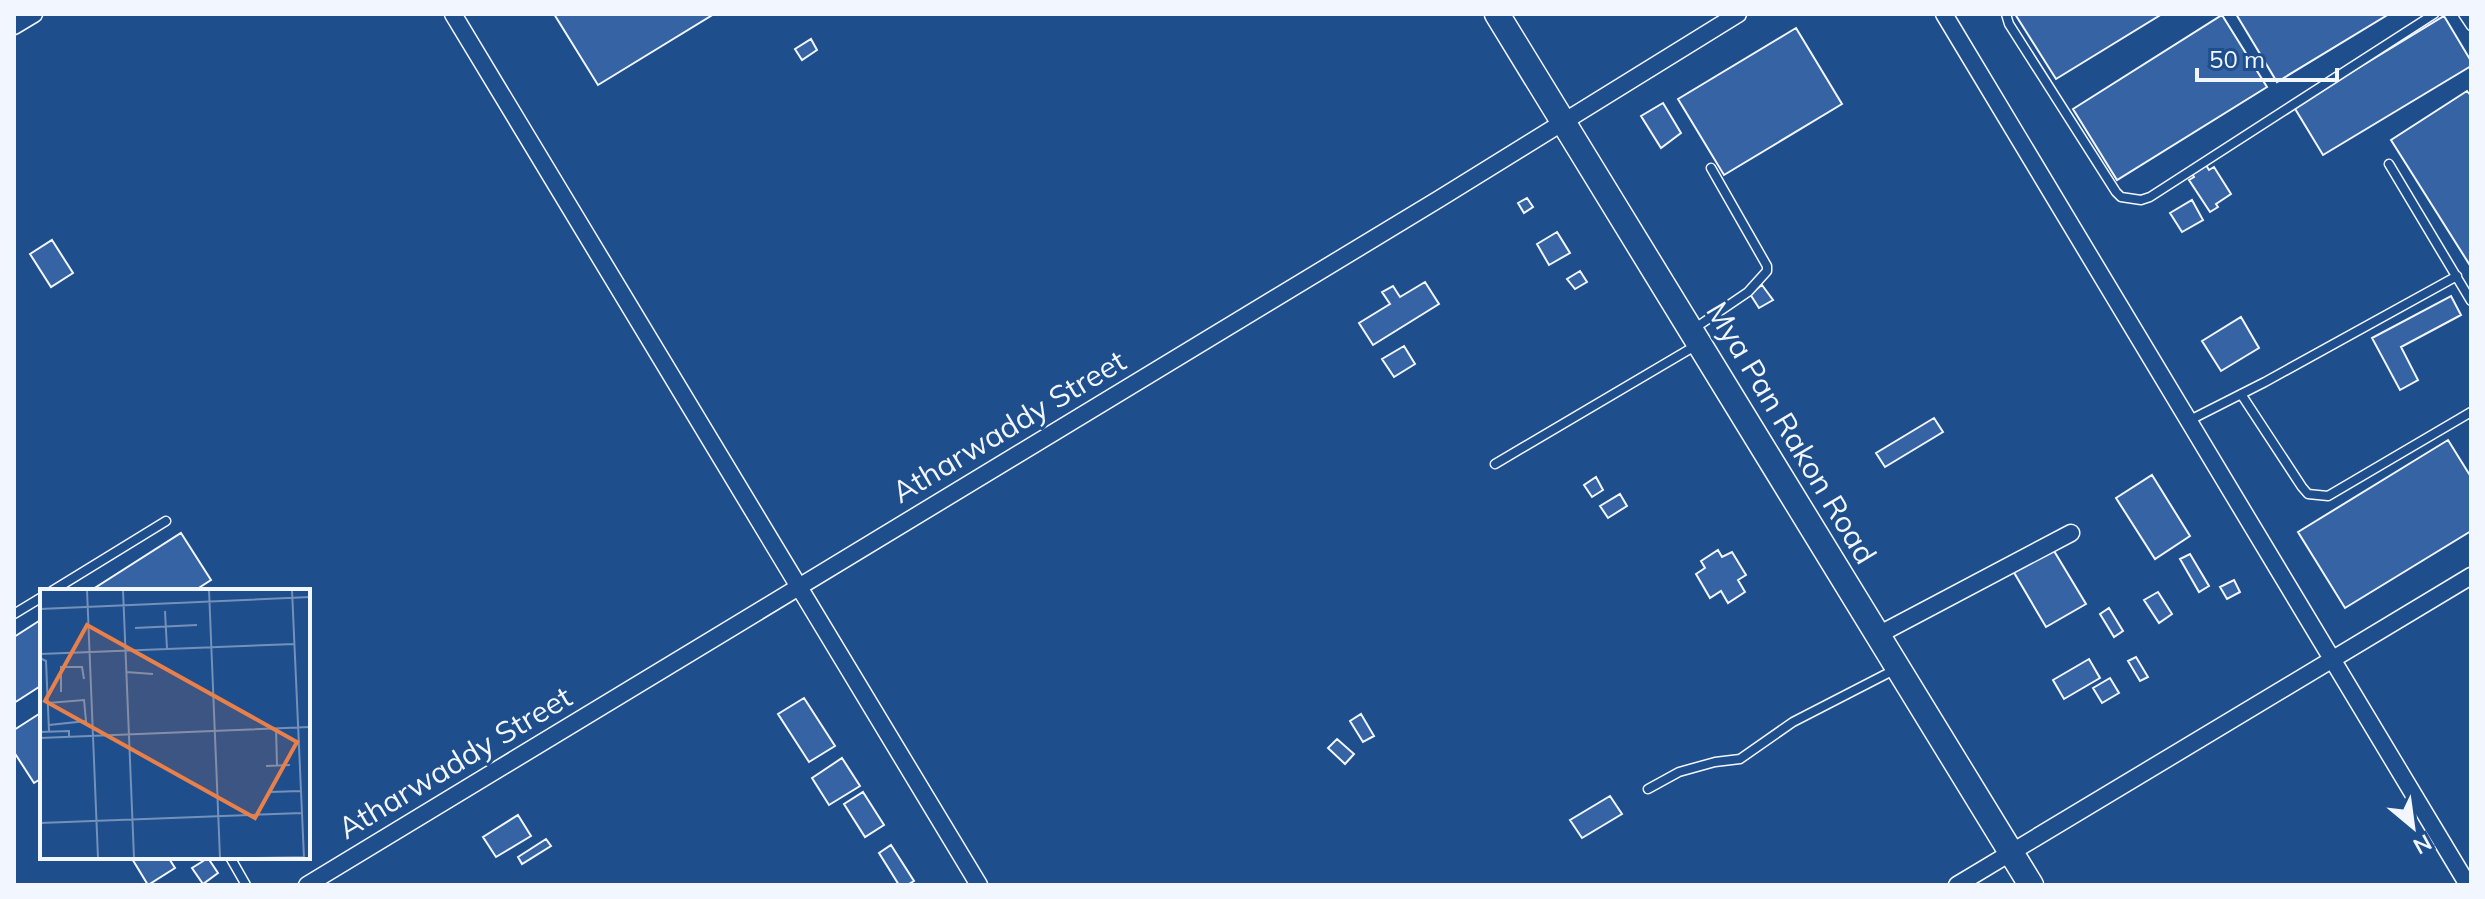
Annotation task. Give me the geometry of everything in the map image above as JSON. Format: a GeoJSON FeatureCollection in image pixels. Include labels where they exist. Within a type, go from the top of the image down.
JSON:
{"type":"FeatureCollection","features":[{"type":"Feature","properties":{"kind":"street"},"geometry":{"type":"LineString","coordinates":[[14,26],[34,14]]}},
{"type":"Feature","properties":{"kind":"street"},"geometry":{"type":"LineString","coordinates":[[453,14],[979,885]]}},
{"type":"Feature","properties":{"kind":"street","name":"Mya Pan Rakon Road"},"geometry":{"type":"LineString","coordinates":[[1497,14],[2031,885]]}},
{"type":"Feature","properties":{"kind":"street","name":"Atharwaddy Street"},"geometry":{"type":"LineString","coordinates":[[307,885],[1738,14]]}},
{"type":"Feature","properties":{"kind":"street"},"geometry":{"type":"LineString","coordinates":[[1944,14],[2335,659],[2468,885]]}},
{"type":"Feature","properties":{"kind":"street"},"geometry":{"type":"LineString","coordinates":[[1878,635],[2071,533]]}},
{"type":"Feature","properties":{"kind":"street"},"geometry":{"type":"LineString","coordinates":[[1957,885],[2471,576]]}},
{"type":"Feature","properties":{"kind":"lane"},"geometry":{"type":"LineString","coordinates":[[2006,14],[2009,24],[2116,192],[2121,197],[2141,200],[2434,14]]}},
{"type":"Feature","properties":{"kind":"lane"},"geometry":{"type":"LineString","coordinates":[[2463,14],[2471,26]]}},
{"type":"Feature","properties":{"kind":"lane"},"geometry":{"type":"LineString","coordinates":[[2389,164],[2471,301]]}},
{"type":"Feature","properties":{"kind":"lane"},"geometry":{"type":"LineString","coordinates":[[1495,464],[1695,337],[1748,292],[1767,271],[1711,168]]}},
{"type":"Feature","properties":{"kind":"lane"},"geometry":{"type":"LineString","coordinates":[[2190,420],[2457,276]]}},
{"type":"Feature","properties":{"kind":"lane"},"geometry":{"type":"LineString","coordinates":[[2241,394],[2302,487],[2314,496],[2328,496],[2471,412]]}},
{"type":"Feature","properties":{"kind":"lane"},"geometry":{"type":"LineString","coordinates":[[67,587],[166,521]]}},
{"type":"Feature","properties":{"kind":"lane"},"geometry":{"type":"LineString","coordinates":[[14,614],[40,598]]}},
{"type":"Feature","properties":{"kind":"lane"},"geometry":{"type":"LineString","coordinates":[[1648,789],[1679,772],[1746,757],[1793,722],[1898,668]]}},
{"type":"Feature","properties":{"kind":"lane"},"geometry":{"type":"LineString","coordinates":[[231,859],[246,885]]}},
{"type":"Feature","properties":{"kind":"building"},"geometry":{"type":"Polygon","coordinates":[[[554,14],[714,14],[598,85],[554,14]]]}},
{"type":"Feature","properties":{"kind":"building"},"geometry":{"type":"Polygon","coordinates":[[[2015,14],[2162,14],[2056,79],[2015,14]]]}},
{"type":"Feature","properties":{"kind":"building"},"geometry":{"type":"Polygon","coordinates":[[[2236,14],[2389,14],[2277,82],[2236,14]]]}},
{"type":"Feature","properties":{"kind":"building"},"geometry":{"type":"Polygon","coordinates":[[[2222,15],[2267,87],[2117,180],[2073,109],[2222,15]]]}},
{"type":"Feature","properties":{"kind":"building"},"geometry":{"type":"Polygon","coordinates":[[[2444,16],[2471,66],[2323,155],[2294,107],[2444,16]]]}},
{"type":"Feature","properties":{"kind":"building"},"geometry":{"type":"Polygon","coordinates":[[[1796,28],[1842,104],[1724,175],[1678,99],[1796,28]]]}},
{"type":"Feature","properties":{"kind":"building"},"geometry":{"type":"Polygon","coordinates":[[[811,39],[817,50],[802,60],[795,49],[811,39]]]}},
{"type":"Feature","properties":{"kind":"building"},"geometry":{"type":"Polygon","coordinates":[[[2467,91],[2471,96],[2471,267],[2391,140],[2467,91]]]}},
{"type":"Feature","properties":{"kind":"building"},"geometry":{"type":"Polygon","coordinates":[[[1663,103],[1681,133],[1661,148],[1641,116],[1663,103]]]}},
{"type":"Feature","properties":{"kind":"building"},"geometry":{"type":"Polygon","coordinates":[[[2206,165],[2209,170],[2214,167],[2231,194],[2210,212],[2189,180],[2194,177],[2192,174],[2206,165]]]}},
{"type":"Feature","properties":{"kind":"building"},"geometry":{"type":"Polygon","coordinates":[[[1527,198],[1533,207],[1524,213],[1518,203],[1527,198]]]}},
{"type":"Feature","properties":{"kind":"building"},"geometry":{"type":"Polygon","coordinates":[[[2192,200],[2203,220],[2182,232],[2170,213],[2192,200]]]}},
{"type":"Feature","properties":{"kind":"building"},"geometry":{"type":"Polygon","coordinates":[[[1557,232],[1570,253],[1549,265],[1537,244],[1557,232]]]}},
{"type":"Feature","properties":{"kind":"building"},"geometry":{"type":"Polygon","coordinates":[[[52,240],[73,273],[51,287],[30,254],[52,240]]]}},
{"type":"Feature","properties":{"kind":"building"},"geometry":{"type":"Polygon","coordinates":[[[1580,271],[1587,282],[1575,289],[1567,279],[1580,271]]]}},
{"type":"Feature","properties":{"kind":"building"},"geometry":{"type":"Polygon","coordinates":[[[1425,282],[1439,304],[1373,345],[1359,323],[1390,304],[1382,292],[1393,286],[1400,297],[1425,282]]]}},
{"type":"Feature","properties":{"kind":"building"},"geometry":{"type":"Polygon","coordinates":[[[1762,285],[1773,300],[1759,308],[1750,294],[1762,285]]]}},
{"type":"Feature","properties":{"kind":"building"},"geometry":{"type":"Polygon","coordinates":[[[2451,296],[2461,315],[2401,347],[2418,380],[2400,390],[2372,338],[2451,296]]]}},
{"type":"Feature","properties":{"kind":"building"},"geometry":{"type":"Polygon","coordinates":[[[2241,317],[2259,348],[2221,371],[2202,341],[2241,317]]]}},
{"type":"Feature","properties":{"kind":"building"},"geometry":{"type":"Polygon","coordinates":[[[1404,346],[1415,364],[1394,377],[1382,359],[1404,346]]]}},
{"type":"Feature","properties":{"kind":"building"},"geometry":{"type":"Polygon","coordinates":[[[1934,418],[1943,432],[1885,467],[1876,453],[1934,418]]]}},
{"type":"Feature","properties":{"kind":"building"},"geometry":{"type":"Polygon","coordinates":[[[2448,440],[2471,477],[2471,531],[2345,608],[2298,532],[2448,440]]]}},
{"type":"Feature","properties":{"kind":"building"},"geometry":{"type":"Polygon","coordinates":[[[2152,475],[2190,536],[2155,559],[2116,498],[2152,475]]]}},
{"type":"Feature","properties":{"kind":"building"},"geometry":{"type":"Polygon","coordinates":[[[1596,477],[1603,490],[1592,497],[1584,485],[1596,477]]]}},
{"type":"Feature","properties":{"kind":"building"},"geometry":{"type":"Polygon","coordinates":[[[1620,494],[1627,506],[1608,518],[1600,506],[1620,494]]]}},
{"type":"Feature","properties":{"kind":"building"},"geometry":{"type":"Polygon","coordinates":[[[181,533],[211,580],[197,589],[93,589],[181,533]]]}},
{"type":"Feature","properties":{"kind":"building"},"geometry":{"type":"Polygon","coordinates":[[[2048,541],[2086,604],[2046,627],[2009,564],[2048,541]]]}},
{"type":"Feature","properties":{"kind":"building"},"geometry":{"type":"Polygon","coordinates":[[[1718,550],[1722,557],[1732,552],[1746,575],[1738,580],[1745,592],[1728,603],[1721,591],[1710,598],[1696,574],[1705,568],[1701,561],[1718,550]]]}},
{"type":"Feature","properties":{"kind":"building"},"geometry":{"type":"Polygon","coordinates":[[[2190,554],[2209,586],[2199,592],[2180,559],[2190,554]]]}},
{"type":"Feature","properties":{"kind":"building"},"geometry":{"type":"Polygon","coordinates":[[[2234,580],[2240,592],[2227,599],[2220,587],[2234,580]]]}},
{"type":"Feature","properties":{"kind":"building"},"geometry":{"type":"Polygon","coordinates":[[[2158,592],[2172,614],[2159,623],[2144,600],[2158,592]]]}},
{"type":"Feature","properties":{"kind":"building"},"geometry":{"type":"Polygon","coordinates":[[[2109,608],[2123,631],[2114,637],[2100,614],[2109,608]]]}},
{"type":"Feature","properties":{"kind":"building"},"geometry":{"type":"Polygon","coordinates":[[[40,620],[40,686],[14,703],[14,637],[40,620]]]}},
{"type":"Feature","properties":{"kind":"building"},"geometry":{"type":"Polygon","coordinates":[[[2136,657],[2148,677],[2140,681],[2128,661],[2136,657]]]}},
{"type":"Feature","properties":{"kind":"building"},"geometry":{"type":"Polygon","coordinates":[[[2089,659],[2100,678],[2064,699],[2053,680],[2089,659]]]}},
{"type":"Feature","properties":{"kind":"building"},"geometry":{"type":"Polygon","coordinates":[[[2110,678],[2119,693],[2102,703],[2093,688],[2110,678]]]}},
{"type":"Feature","properties":{"kind":"building"},"geometry":{"type":"Polygon","coordinates":[[[804,698],[835,746],[809,762],[778,714],[804,698]]]}},
{"type":"Feature","properties":{"kind":"building"},"geometry":{"type":"Polygon","coordinates":[[[40,713],[40,779],[34,783],[14,752],[14,730],[40,713]]]}},
{"type":"Feature","properties":{"kind":"building"},"geometry":{"type":"Polygon","coordinates":[[[1361,714],[1374,736],[1363,742],[1350,721],[1361,714]]]}},
{"type":"Feature","properties":{"kind":"building"},"geometry":{"type":"Polygon","coordinates":[[[1337,739],[1354,754],[1345,764],[1328,748],[1337,739]]]}},
{"type":"Feature","properties":{"kind":"building"},"geometry":{"type":"Polygon","coordinates":[[[842,758],[860,786],[829,805],[812,778],[842,758]]]}},
{"type":"Feature","properties":{"kind":"building"},"geometry":{"type":"Polygon","coordinates":[[[863,792],[884,825],[865,837],[844,804],[863,792]]]}},
{"type":"Feature","properties":{"kind":"building"},"geometry":{"type":"Polygon","coordinates":[[[1610,796],[1622,814],[1582,838],[1570,820],[1610,796]]]}},
{"type":"Feature","properties":{"kind":"building"},"geometry":{"type":"Polygon","coordinates":[[[518,815],[531,836],[496,857],[483,837],[518,815]]]}},
{"type":"Feature","properties":{"kind":"building"},"geometry":{"type":"Polygon","coordinates":[[[546,839],[551,846],[522,864],[518,857],[546,839]]]}},
{"type":"Feature","properties":{"kind":"building"},"geometry":{"type":"Polygon","coordinates":[[[891,845],[914,881],[907,885],[899,885],[879,853],[891,845]]]}},
{"type":"Feature","properties":{"kind":"building"},"geometry":{"type":"Polygon","coordinates":[[[132,859],[169,859],[175,868],[148,885],[132,859]]]}},
{"type":"Feature","properties":{"kind":"building"},"geometry":{"type":"Polygon","coordinates":[[[209,859],[218,873],[203,884],[192,868],[209,859]]]}}]}
